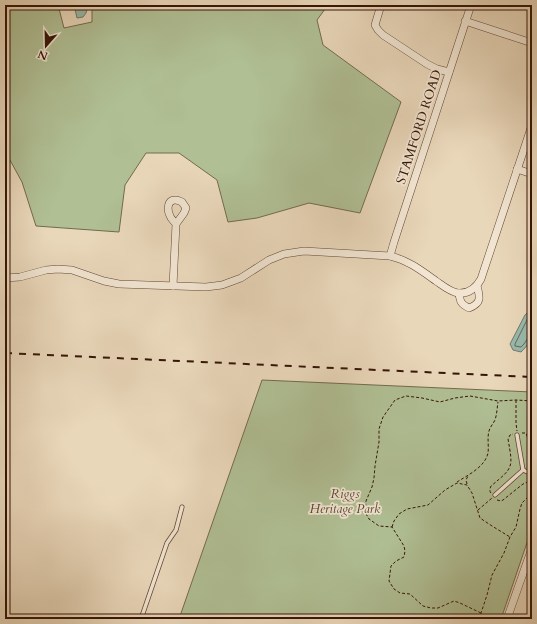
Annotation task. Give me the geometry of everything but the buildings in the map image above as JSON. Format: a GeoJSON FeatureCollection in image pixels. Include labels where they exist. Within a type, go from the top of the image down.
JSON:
{"type":"FeatureCollection","features":[{"type":"Feature","properties":{"kind":"street"},"geometry":{"type":"LineString","coordinates":[[381,5],[375,25],[383,35],[427,64],[437,69],[449,72]]}},
{"type":"Feature","properties":{"kind":"street","name":"STAMFORD ROAD"},"geometry":{"type":"LineString","coordinates":[[390,256],[471,5]]}},
{"type":"Feature","properties":{"kind":"street"},"geometry":{"type":"LineString","coordinates":[[465,21],[532,43]]}},
{"type":"Feature","properties":{"kind":"street"},"geometry":{"type":"LineString","coordinates":[[5,278],[20,277],[46,270],[58,269],[72,270],[104,281],[119,284],[206,287],[222,286],[241,278],[269,260],[284,254],[304,251],[390,256],[398,258],[454,292],[467,292],[477,286],[481,280],[532,125]]}},
{"type":"Feature","properties":{"kind":"street"},"geometry":{"type":"LineString","coordinates":[[517,169],[532,174]]}},
{"type":"Feature","properties":{"kind":"street"},"geometry":{"type":"LineString","coordinates":[[173,286],[176,224]]}},
{"type":"Feature","properties":{"kind":"street"},"geometry":{"type":"LineString","coordinates":[[459,293],[459,301],[463,305],[469,308],[475,306],[478,303],[479,296],[477,286]]}},
{"type":"Feature","properties":{"kind":"street"},"geometry":{"type":"LineString","coordinates":[[507,619],[532,548]]}},
{"type":"Feature","properties":{"kind":"lane"},"geometry":{"type":"LineString","coordinates":[[517,434],[523,470]]}},
{"type":"Feature","properties":{"kind":"lane"},"geometry":{"type":"LineString","coordinates":[[523,470],[532,475]]}},
{"type":"Feature","properties":{"kind":"lane"},"geometry":{"type":"LineString","coordinates":[[495,495],[523,470]]}},
{"type":"Feature","properties":{"kind":"lane"},"geometry":{"type":"LineString","coordinates":[[141,619],[167,543],[176,530],[182,506]]}},
{"type":"Feature","properties":{"kind":"path"},"geometry":{"type":"LineString","coordinates":[[392,527],[380,526],[369,519],[365,512],[366,501],[374,478],[379,442],[379,429],[383,417],[395,400],[406,396],[440,402],[470,396],[498,401],[532,401]]}},
{"type":"Feature","properties":{"kind":"path"},"geometry":{"type":"LineString","coordinates":[[516,400],[517,434]]}},
{"type":"Feature","properties":{"kind":"path"},"geometry":{"type":"LineString","coordinates":[[392,527],[394,521],[400,514],[407,509],[428,505],[445,490],[480,466],[486,459],[488,452],[488,434],[495,420],[498,401]]}},
{"type":"Feature","properties":{"kind":"path"},"geometry":{"type":"LineString","coordinates":[[530,481],[523,484],[501,501],[498,500],[490,491],[491,486],[507,472],[510,467],[512,460],[508,439],[510,435],[526,433],[532,461]]}},
{"type":"Feature","properties":{"kind":"path"},"geometry":{"type":"LineString","coordinates":[[468,475],[466,480],[467,485],[472,493],[480,518],[510,537]]}},
{"type":"Feature","properties":{"kind":"path"},"geometry":{"type":"LineString","coordinates":[[480,619],[492,575],[516,527],[522,503],[528,497],[532,475]]}},
{"type":"Feature","properties":{"kind":"path"},"geometry":{"type":"LineString","coordinates":[[457,482],[467,485]]}},
{"type":"Feature","properties":{"kind":"path"},"geometry":{"type":"LineString","coordinates":[[478,510],[495,495]]}},
{"type":"Feature","properties":{"kind":"path"},"geometry":{"type":"LineString","coordinates":[[392,527],[404,546],[405,551],[404,557],[391,566],[389,581],[394,589],[400,593],[410,594],[423,606],[438,608],[454,601],[481,613]]}},
{"type":"Feature","properties":{"kind":"green space"},"geometry":{"type":"Polygon","coordinates":[[[5,5],[58,5],[64,28],[92,22],[92,5],[328,5],[317,20],[323,45],[401,102],[360,213],[309,203],[257,218],[228,222],[217,180],[179,153],[146,153],[125,185],[119,232],[36,226],[22,182],[5,151],[5,5]]]}},
{"type":"Feature","properties":{"kind":"green space","name":"Riggs Heritage Park"},"geometry":{"type":"Polygon","coordinates":[[[262,380],[532,392],[532,528],[501,619],[179,619],[262,380]]]}},
{"type":"Feature","properties":{"kind":"water"},"geometry":{"type":"Polygon","coordinates":[[[74,5],[88,5],[86,13],[83,17],[77,18],[74,5]]]}},
{"type":"Feature","properties":{"kind":"water"},"geometry":{"type":"Polygon","coordinates":[[[530,310],[532,311],[531,338],[521,352],[513,350],[510,344],[525,315],[530,310]]]}},
{"type":"Feature","properties":{"kind":"railway"},"geometry":{"type":"LineString","coordinates":[[5,353],[532,377]]}}]}
